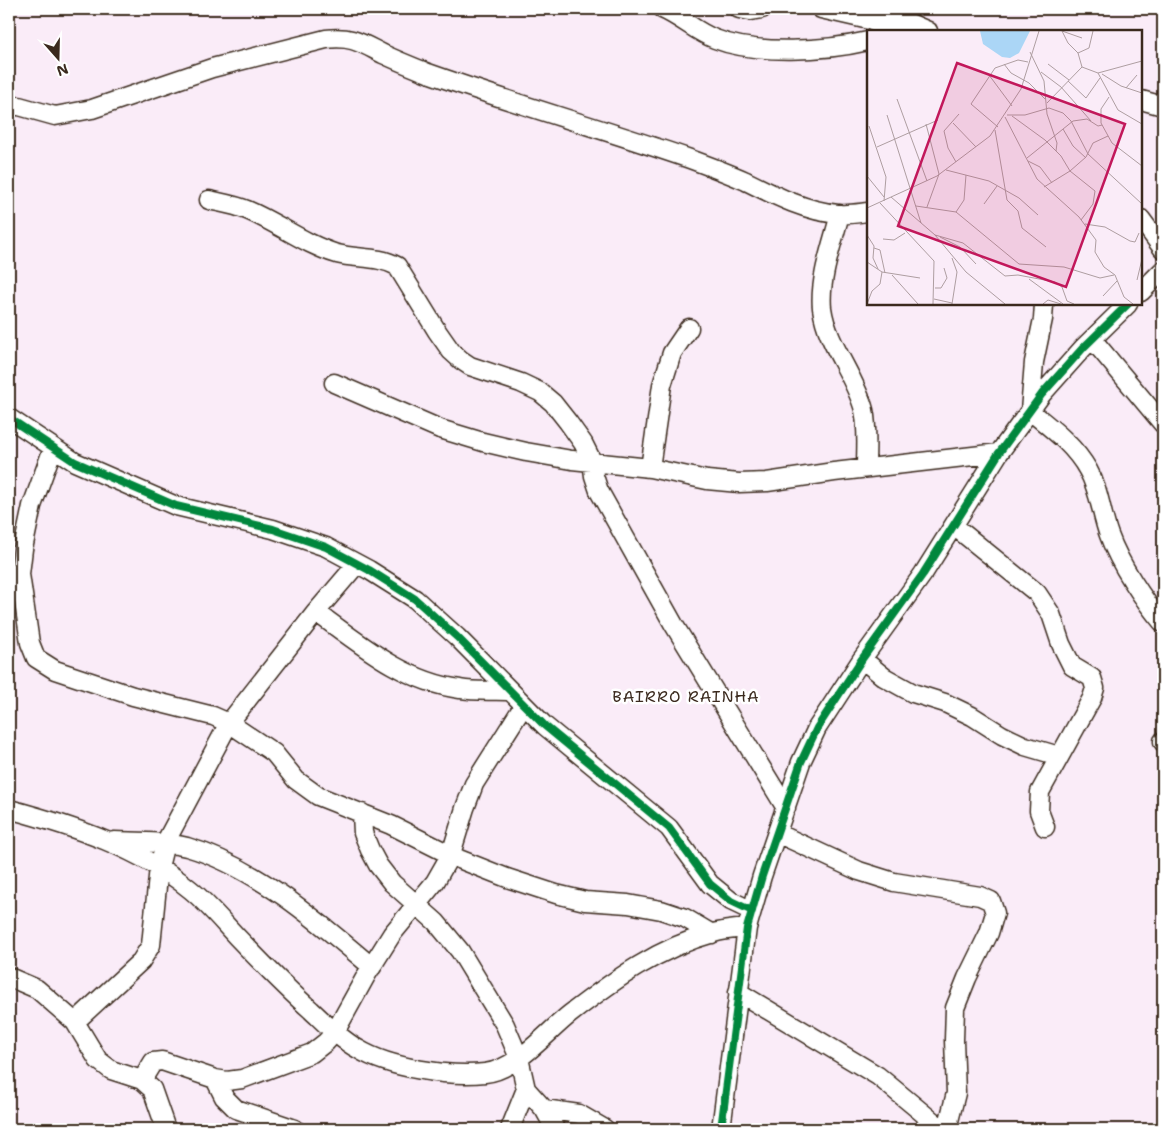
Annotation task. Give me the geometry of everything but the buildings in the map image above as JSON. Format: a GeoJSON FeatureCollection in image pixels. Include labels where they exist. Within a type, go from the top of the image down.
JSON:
{"type":"FeatureCollection","features":[{"type":"Feature","properties":{"kind":"street"},"geometry":{"type":"LineString","coordinates":[[662,9],[714,38],[748,47],[797,50],[844,47],[867,41]]}},
{"type":"Feature","properties":{"kind":"street"},"geometry":{"type":"LineString","coordinates":[[739,9],[750,11],[762,9]]}},
{"type":"Feature","properties":{"kind":"street"},"geometry":{"type":"LineString","coordinates":[[822,9],[869,20],[892,30]]}},
{"type":"Feature","properties":{"kind":"street"},"geometry":{"type":"LineString","coordinates":[[877,9],[919,30]]}},
{"type":"Feature","properties":{"kind":"street"},"geometry":{"type":"LineString","coordinates":[[9,106],[19,106],[55,116],[92,109],[212,68],[326,39],[347,39],[364,43],[410,66],[449,80],[692,160],[745,181],[769,194],[792,203],[840,214],[867,212]]}},
{"type":"Feature","properties":{"kind":"street"},"geometry":{"type":"LineString","coordinates":[[1142,100],[1163,106]]}},
{"type":"Feature","properties":{"kind":"street"},"geometry":{"type":"LineString","coordinates":[[209,200],[245,209],[273,222],[298,238],[338,254],[389,261],[397,266],[451,351],[461,360],[470,366],[521,383],[540,392],[553,403],[583,443],[592,461],[599,491],[614,519],[674,625],[786,808]]}},
{"type":"Feature","properties":{"kind":"street"},"geometry":{"type":"LineString","coordinates":[[840,214],[823,282],[822,306],[825,323],[855,386],[864,410],[866,468]]}},
{"type":"Feature","properties":{"kind":"street"},"geometry":{"type":"LineString","coordinates":[[1142,220],[1163,249]]}},
{"type":"Feature","properties":{"kind":"street"},"geometry":{"type":"LineString","coordinates":[[1142,291],[1163,270]]}},
{"type":"Feature","properties":{"kind":"street"},"geometry":{"type":"LineString","coordinates":[[1030,410],[1034,362],[1044,305]]}},
{"type":"Feature","properties":{"kind":"street"},"geometry":{"type":"LineString","coordinates":[[721,1129],[749,919],[801,762],[817,728],[862,659],[924,574],[999,453],[1030,410],[1092,339],[1127,305]]}},
{"type":"Feature","properties":{"kind":"street"},"geometry":{"type":"LineString","coordinates":[[650,468],[662,385],[672,353],[688,328]]}},
{"type":"Feature","properties":{"kind":"street"},"geometry":{"type":"LineString","coordinates":[[1092,339],[1163,424]]}},
{"type":"Feature","properties":{"kind":"street"},"geometry":{"type":"LineString","coordinates":[[334,383],[440,429],[526,452],[650,468],[707,480],[739,483],[767,482],[866,468],[999,453]]}},
{"type":"Feature","properties":{"kind":"street"},"geometry":{"type":"LineString","coordinates":[[1030,410],[1072,446],[1088,470],[1098,490],[1109,535],[1123,564],[1163,623]]}},
{"type":"Feature","properties":{"kind":"street"},"geometry":{"type":"LineString","coordinates":[[13,425],[75,462],[176,506],[273,528],[326,547],[415,599],[457,637],[524,705],[564,742],[669,828],[710,884],[749,919]]}},
{"type":"Feature","properties":{"kind":"street"},"geometry":{"type":"LineString","coordinates":[[53,448],[32,506],[20,574],[30,643],[36,658],[55,670],[133,696],[212,716],[229,723],[274,753],[296,780],[318,796],[362,812],[507,878],[556,894],[585,900],[628,904],[661,910],[685,918],[712,934]]}},
{"type":"Feature","properties":{"kind":"street"},"geometry":{"type":"LineString","coordinates":[[954,526],[1037,593],[1051,614],[1061,644],[1072,666],[1092,678],[1095,688],[1092,698],[1040,792],[1039,811],[1045,827]]}},
{"type":"Feature","properties":{"kind":"street"},"geometry":{"type":"LineString","coordinates":[[75,1022],[141,961],[151,946],[159,867],[165,843],[229,723],[316,612],[357,564]]}},
{"type":"Feature","properties":{"kind":"street"},"geometry":{"type":"LineString","coordinates":[[316,612],[387,662],[426,681],[461,689],[510,691]]}},
{"type":"Feature","properties":{"kind":"street"},"geometry":{"type":"LineString","coordinates":[[862,659],[884,676],[912,693],[945,703],[1025,746],[1059,756]]}},
{"type":"Feature","properties":{"kind":"street"},"geometry":{"type":"LineString","coordinates":[[142,1080],[153,1062],[162,1061],[214,1079],[227,1081],[242,1080],[312,1053],[335,1032],[392,934],[435,882],[451,854],[464,808],[474,784],[524,705]]}},
{"type":"Feature","properties":{"kind":"street"},"geometry":{"type":"LineString","coordinates":[[9,810],[106,841],[159,867],[192,891],[274,976],[335,1032],[360,1051],[406,1067],[448,1075],[487,1073],[506,1066],[519,1058],[569,1014],[634,967],[660,952],[749,919]]}},
{"type":"Feature","properties":{"kind":"street"},"geometry":{"type":"LineString","coordinates":[[362,812],[364,833],[378,865],[392,883],[436,922],[460,951],[505,1025],[519,1058],[526,1089],[544,1109],[555,1129]]}},
{"type":"Feature","properties":{"kind":"street"},"geometry":{"type":"LineString","coordinates":[[777,833],[859,871],[894,882],[980,896],[991,901],[995,912],[989,933],[955,1008],[956,1093],[947,1129]]}},
{"type":"Feature","properties":{"kind":"street"},"geometry":{"type":"LineString","coordinates":[[106,841],[165,843],[186,847],[208,855],[269,887],[332,932],[372,967]]}},
{"type":"Feature","properties":{"kind":"street"},"geometry":{"type":"LineString","coordinates":[[9,976],[37,989],[75,1022],[98,1060],[111,1070],[142,1080],[152,1089],[166,1129]]}},
{"type":"Feature","properties":{"kind":"street"},"geometry":{"type":"LineString","coordinates":[[738,992],[878,1076],[942,1129]]}},
{"type":"Feature","properties":{"kind":"street"},"geometry":{"type":"LineString","coordinates":[[214,1079],[224,1097],[236,1109],[295,1129]]}},
{"type":"Feature","properties":{"kind":"street"},"geometry":{"type":"LineString","coordinates":[[510,1129],[526,1089]]}},
{"type":"Feature","properties":{"kind":"street"},"geometry":{"type":"LineString","coordinates":[[544,1109],[579,1114],[605,1129]]}},
{"type":"Feature","properties":{"kind":"cycle path"},"geometry":{"type":"LineString","coordinates":[[721,1129],[747,928],[762,876],[801,762],[817,728],[862,659],[923,574],[999,453],[1042,394],[1083,348],[1127,305]]}},
{"type":"Feature","properties":{"kind":"cycle path"},"geometry":{"type":"LineString","coordinates":[[9,418],[75,462],[176,506],[273,529],[326,547],[369,570],[415,599],[457,637],[545,726],[669,828],[710,884],[731,901],[752,911]]}},
{"type":"Feature","properties":{"kind":"district","name":"BAIRRO RAINHA"},"geometry":{"type":"Point","coordinates":[686,696]}}]}
